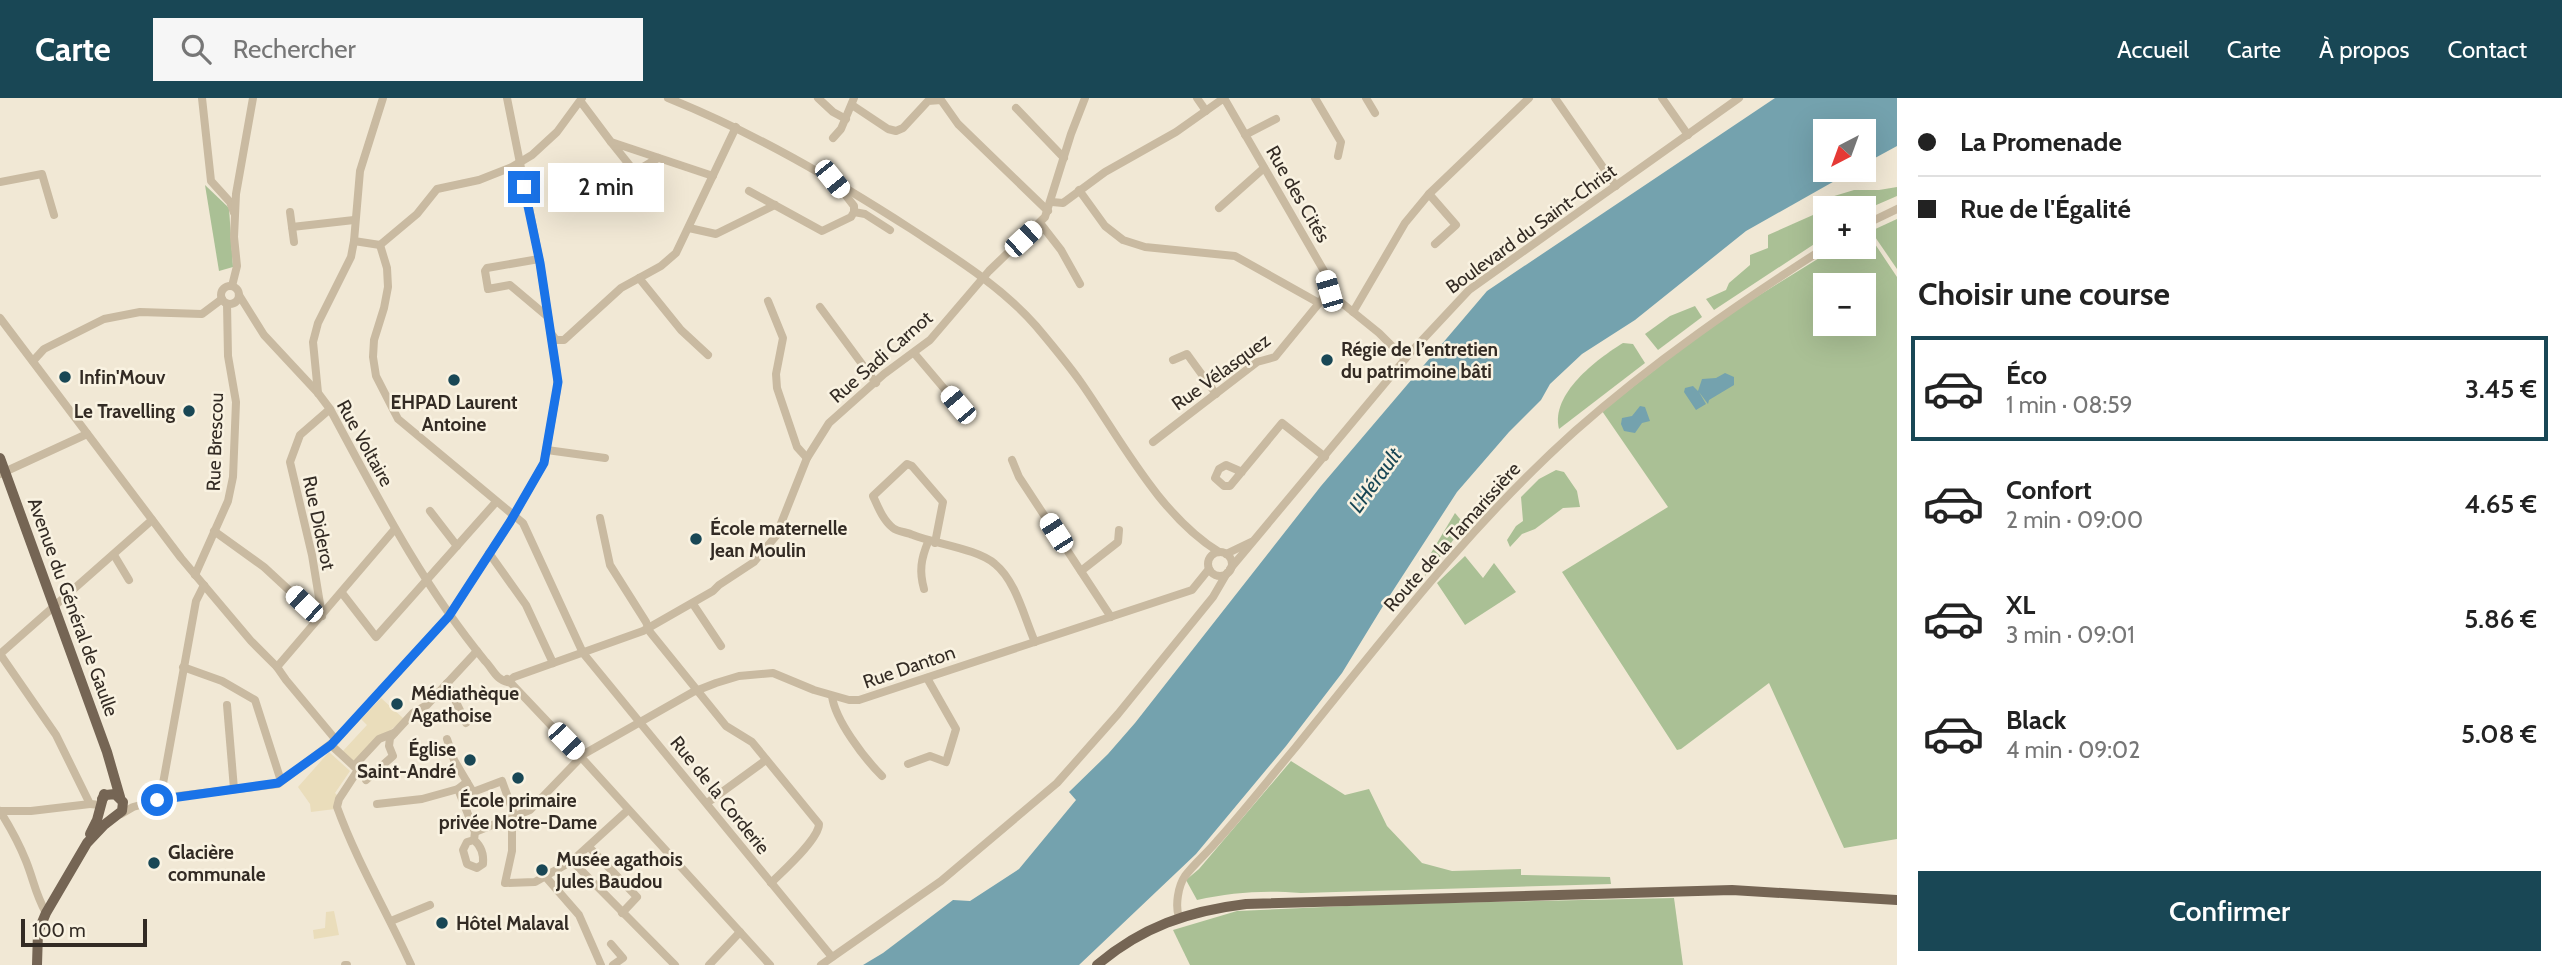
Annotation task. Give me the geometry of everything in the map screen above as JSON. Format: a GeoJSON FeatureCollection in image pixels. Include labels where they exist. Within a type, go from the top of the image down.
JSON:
{"type":"FeatureCollection","features":[{"type":"Feature","properties":{"kind":"main road","name":"Avenue du Général de Gaulle"},"geometry":{"type":"LineString","coordinates":[[0,458],[3,473],[107,752],[120,797]]}},
{"type":"Feature","properties":{"kind":"main road"},"geometry":{"type":"LineString","coordinates":[[87,843],[98,804],[108,786],[110,768]]}},
{"type":"Feature","properties":{"kind":"main road"},"geometry":{"type":"LineString","coordinates":[[35,961],[38,932],[46,913],[87,843],[118,815],[123,806],[120,797],[110,794],[98,804]]}},
{"type":"Feature","properties":{"kind":"main road"},"geometry":{"type":"LineString","coordinates":[[98,804],[106,816],[118,815]]}},
{"type":"Feature","properties":{"kind":"main road"},"geometry":{"type":"LineString","coordinates":[[1097,965],[1138,936],[1179,917],[1208,909],[1246,904],[1732,890],[1897,902]]}},
{"type":"Feature","properties":{"kind":"street"},"geometry":{"type":"LineString","coordinates":[[202,98],[211,181],[230,202],[235,216]]}},
{"type":"Feature","properties":{"kind":"street"},"geometry":{"type":"LineString","coordinates":[[232,286],[237,265],[236,194],[253,98]]}},
{"type":"Feature","properties":{"kind":"street"},"geometry":{"type":"LineString","coordinates":[[318,393],[313,342],[318,323],[351,257],[360,172],[383,98]]}},
{"type":"Feature","properties":{"kind":"street"},"geometry":{"type":"LineString","coordinates":[[120,797],[133,802],[156,801],[278,783],[334,743],[449,616],[543,465],[557,389],[555,360],[508,98]]}},
{"type":"Feature","properties":{"kind":"street"},"geometry":{"type":"LineString","coordinates":[[668,98],[736,127],[832,179],[983,278],[1014,303],[1066,362],[1131,460],[1198,539],[1208,566],[1215,575],[1229,571],[1232,562],[1223,552],[1198,539]]}},
{"type":"Feature","properties":{"kind":"street"},"geometry":{"type":"LineString","coordinates":[[818,98],[833,112],[846,119]]}},
{"type":"Feature","properties":{"kind":"street"},"geometry":{"type":"LineString","coordinates":[[1050,206],[1078,112],[1085,98]]}},
{"type":"Feature","properties":{"kind":"street"},"geometry":{"type":"LineString","coordinates":[[1197,98],[1206,111]]}},
{"type":"Feature","properties":{"kind":"street"},"geometry":{"type":"LineString","coordinates":[[1050,206],[1063,203],[1105,172],[1176,132],[1224,98]]}},
{"type":"Feature","properties":{"kind":"street","name":"Rue des Cités"},"geometry":{"type":"LineString","coordinates":[[1224,98],[1324,271],[1329,291],[1405,359]]}},
{"type":"Feature","properties":{"kind":"street"},"geometry":{"type":"LineString","coordinates":[[1315,98],[1341,142],[1338,156]]}},
{"type":"Feature","properties":{"kind":"street"},"geometry":{"type":"LineString","coordinates":[[1366,98],[1376,113]]}},
{"type":"Feature","properties":{"kind":"street"},"geometry":{"type":"LineString","coordinates":[[1353,312],[1405,223],[1429,194],[1529,98]]}},
{"type":"Feature","properties":{"kind":"street"},"geometry":{"type":"LineString","coordinates":[[1556,98],[1616,186]]}},
{"type":"Feature","properties":{"kind":"street"},"geometry":{"type":"LineString","coordinates":[[1662,98],[1688,135]]}},
{"type":"Feature","properties":{"kind":"street","name":"Boulevard du Saint-Christ"},"geometry":{"type":"LineString","coordinates":[[821,965],[941,881],[1057,783],[1118,714],[1213,597],[1229,571],[1405,359],[1469,290],[1739,98]]}},
{"type":"Feature","properties":{"kind":"street"},"geometry":{"type":"LineString","coordinates":[[354,241],[380,245],[417,214],[437,189],[479,180],[519,163],[550,138],[581,100],[630,169],[635,172],[659,158]]}},
{"type":"Feature","properties":{"kind":"street"},"geometry":{"type":"LineString","coordinates":[[833,138],[846,119],[853,102],[888,129],[896,131],[903,128],[928,101],[941,100],[958,124],[1050,206]]}},
{"type":"Feature","properties":{"kind":"street"},"geometry":{"type":"LineString","coordinates":[[1016,108],[1064,158]]}},
{"type":"Feature","properties":{"kind":"street"},"geometry":{"type":"LineString","coordinates":[[1245,135],[1276,119]]}},
{"type":"Feature","properties":{"kind":"street"},"geometry":{"type":"LineString","coordinates":[[555,360],[564,340],[621,288],[670,259],[679,248],[736,127]]}},
{"type":"Feature","properties":{"kind":"street"},"geometry":{"type":"LineString","coordinates":[[611,142],[713,176]]}},
{"type":"Feature","properties":{"kind":"street"},"geometry":{"type":"LineString","coordinates":[[1219,208],[1264,168]]}},
{"type":"Feature","properties":{"kind":"street"},"geometry":{"type":"LineString","coordinates":[[0,182],[42,174],[54,215]]}},
{"type":"Feature","properties":{"kind":"street"},"geometry":{"type":"LineString","coordinates":[[748,191],[822,231],[851,217],[855,212],[854,206],[832,179]]}},
{"type":"Feature","properties":{"kind":"street"},"geometry":{"type":"LineString","coordinates":[[1080,190],[1105,226],[1123,240],[1145,247],[1235,256],[1320,303]]}},
{"type":"Feature","properties":{"kind":"street"},"geometry":{"type":"LineString","coordinates":[[1429,194],[1456,225],[1436,244]]}},
{"type":"Feature","properties":{"kind":"street"},"geometry":{"type":"LineString","coordinates":[[689,228],[716,234],[775,205]]}},
{"type":"Feature","properties":{"kind":"street","name":"Rue Sadi Carnot"},"geometry":{"type":"LineString","coordinates":[[508,682],[649,628],[693,604],[754,562],[771,543],[784,521],[807,458],[829,423],[937,333],[983,278],[1040,223],[1050,206]]}},
{"type":"Feature","properties":{"kind":"street"},"geometry":{"type":"LineString","coordinates":[[1876,219],[1897,209]]}},
{"type":"Feature","properties":{"kind":"street"},"geometry":{"type":"LineString","coordinates":[[290,212],[294,242]]}},
{"type":"Feature","properties":{"kind":"street"},"geometry":{"type":"LineString","coordinates":[[855,212],[865,214],[890,230]]}},
{"type":"Feature","properties":{"kind":"street"},"geometry":{"type":"LineString","coordinates":[[292,227],[354,220]]}},
{"type":"Feature","properties":{"kind":"street"},"geometry":{"type":"LineString","coordinates":[[1040,223],[1061,250],[1080,285]]}},
{"type":"Feature","properties":{"kind":"street","name":"Rue de la Corderie"},"geometry":{"type":"LineString","coordinates":[[380,245],[387,268],[388,288],[374,341],[376,376],[403,424],[523,523],[583,653],[832,957]]}},
{"type":"Feature","properties":{"kind":"street","name":"Route de la Tamarissière"},"geometry":{"type":"LineString","coordinates":[[1179,917],[1177,910],[1180,890],[1186,875],[1234,822],[1423,589],[1509,494],[1590,418],[1660,362],[1731,309],[1813,255]]}},
{"type":"Feature","properties":{"kind":"street"},"geometry":{"type":"LineString","coordinates":[[539,259],[487,268],[486,286],[488,289],[510,285],[548,317]]}},
{"type":"Feature","properties":{"kind":"street"},"geometry":{"type":"LineString","coordinates":[[639,278],[681,330],[708,355]]}},
{"type":"Feature","properties":{"kind":"street"},"geometry":{"type":"LineString","coordinates":[[33,360],[44,349],[104,319],[140,312],[202,314],[225,301],[236,302],[239,295],[237,289],[232,286]]}},
{"type":"Feature","properties":{"kind":"street"},"geometry":{"type":"LineString","coordinates":[[225,301],[222,290],[232,286]]}},
{"type":"Feature","properties":{"kind":"street","name":"Rue Vélasquez"},"geometry":{"type":"LineString","coordinates":[[1153,442],[1257,362],[1275,357],[1329,291]]}},
{"type":"Feature","properties":{"kind":"street","name":"Rue Voltaire"},"geometry":{"type":"LineString","coordinates":[[239,295],[264,335],[318,393],[330,410],[394,530],[425,581],[494,674],[508,682],[580,756],[770,965]]}},
{"type":"Feature","properties":{"kind":"street","name":"Rue Brescou"},"geometry":{"type":"LineString","coordinates":[[195,575],[228,501],[233,477],[236,402],[228,356],[225,301]]}},
{"type":"Feature","properties":{"kind":"street"},"geometry":{"type":"LineString","coordinates":[[768,302],[783,338],[776,374],[778,388],[797,447],[807,458]]}},
{"type":"Feature","properties":{"kind":"street"},"geometry":{"type":"LineString","coordinates":[[820,307],[876,383]]}},
{"type":"Feature","properties":{"kind":"street"},"geometry":{"type":"LineString","coordinates":[[0,318],[195,575],[277,667],[356,768]]}},
{"type":"Feature","properties":{"kind":"street"},"geometry":{"type":"LineString","coordinates":[[551,333],[556,340],[564,340]]}},
{"type":"Feature","properties":{"kind":"street"},"geometry":{"type":"LineString","coordinates":[[914,353],[958,405]]}},
{"type":"Feature","properties":{"kind":"street"},"geometry":{"type":"LineString","coordinates":[[1173,360],[1187,354],[1216,394]]}},
{"type":"Feature","properties":{"kind":"street","name":"Rue Diderot"},"geometry":{"type":"LineString","coordinates":[[322,616],[312,555],[290,463],[300,435],[330,410]]}},
{"type":"Feature","properties":{"kind":"street"},"geometry":{"type":"LineString","coordinates":[[1242,472],[1282,423],[1325,457]]}},
{"type":"Feature","properties":{"kind":"street"},"geometry":{"type":"LineString","coordinates":[[3,473],[88,434]]}},
{"type":"Feature","properties":{"kind":"street"},"geometry":{"type":"LineString","coordinates":[[547,450],[605,458]]}},
{"type":"Feature","properties":{"kind":"street"},"geometry":{"type":"LineString","coordinates":[[1012,460],[1019,477],[1111,617]]}},
{"type":"Feature","properties":{"kind":"street"},"geometry":{"type":"LineString","coordinates":[[924,589],[921,567],[932,542],[943,502],[912,466],[907,464],[873,496],[884,518],[895,530],[932,542],[976,554],[999,567],[1013,590],[1035,642]]}},
{"type":"Feature","properties":{"kind":"street"},"geometry":{"type":"LineString","coordinates":[[341,593],[376,637],[496,502]]}},
{"type":"Feature","properties":{"kind":"street"},"geometry":{"type":"LineString","coordinates":[[430,510],[457,546]]}},
{"type":"Feature","properties":{"kind":"street"},"geometry":{"type":"LineString","coordinates":[[600,518],[610,565],[649,628],[726,726],[752,742],[819,824],[819,831],[771,883]]}},
{"type":"Feature","properties":{"kind":"street"},"geometry":{"type":"LineString","coordinates":[[0,811],[31,811],[98,804],[52,727],[23,690],[0,654],[152,520]]}},
{"type":"Feature","properties":{"kind":"street"},"geometry":{"type":"LineString","coordinates":[[277,667],[394,530]]}},
{"type":"Feature","properties":{"kind":"street"},"geometry":{"type":"LineString","coordinates":[[1081,571],[1118,542],[1119,530]]}},
{"type":"Feature","properties":{"kind":"street"},"geometry":{"type":"LineString","coordinates":[[214,531],[264,567],[304,604],[322,616]]}},
{"type":"Feature","properties":{"kind":"street","name":"Boulevard du Saint-Christ"},"geometry":{"type":"LineString","coordinates":[[1223,552],[1256,539]]}},
{"type":"Feature","properties":{"kind":"street"},"geometry":{"type":"LineString","coordinates":[[1208,566],[1212,554],[1223,552]]}},
{"type":"Feature","properties":{"kind":"street"},"geometry":{"type":"LineString","coordinates":[[489,553],[526,605],[553,663]]}},
{"type":"Feature","properties":{"kind":"street"},"geometry":{"type":"LineString","coordinates":[[114,555],[129,580]]}},
{"type":"Feature","properties":{"kind":"street","name":"Rue Danton"},"geometry":{"type":"LineString","coordinates":[[514,818],[530,810],[580,756],[698,690],[739,676],[773,673],[832,696],[859,700],[1192,590],[1208,566]]}},
{"type":"Feature","properties":{"kind":"street"},"geometry":{"type":"LineString","coordinates":[[156,801],[195,601],[204,584]]}},
{"type":"Feature","properties":{"kind":"street"},"geometry":{"type":"LineString","coordinates":[[693,604],[720,646]]}},
{"type":"Feature","properties":{"kind":"street"},"geometry":{"type":"LineString","coordinates":[[366,780],[393,756],[389,741],[396,732],[477,651]]}},
{"type":"Feature","properties":{"kind":"street"},"geometry":{"type":"LineString","coordinates":[[183,667],[222,681],[255,700],[281,781]]}},
{"type":"Feature","properties":{"kind":"street"},"geometry":{"type":"LineString","coordinates":[[908,764],[930,756],[946,762],[956,729],[927,678]]}},
{"type":"Feature","properties":{"kind":"street"},"geometry":{"type":"LineString","coordinates":[[447,682],[466,723]]}},
{"type":"Feature","properties":{"kind":"street"},"geometry":{"type":"LineString","coordinates":[[832,696],[833,710],[882,776]]}},
{"type":"Feature","properties":{"kind":"street"},"geometry":{"type":"LineString","coordinates":[[227,705],[234,789]]}},
{"type":"Feature","properties":{"kind":"street"},"geometry":{"type":"LineString","coordinates":[[396,732],[379,739],[356,768],[337,807],[379,902],[411,965]]}},
{"type":"Feature","properties":{"kind":"street"},"geometry":{"type":"LineString","coordinates":[[447,739],[454,760],[473,792],[502,781],[514,818],[512,851],[505,883],[535,882],[572,861],[628,810]]}},
{"type":"Feature","properties":{"kind":"street"},"geometry":{"type":"LineString","coordinates":[[707,803],[766,760]]}},
{"type":"Feature","properties":{"kind":"street"},"geometry":{"type":"LineString","coordinates":[[377,804],[422,799],[458,789],[467,782]]}},
{"type":"Feature","properties":{"kind":"street"},"geometry":{"type":"LineString","coordinates":[[458,789],[474,836],[514,818]]}},
{"type":"Feature","properties":{"kind":"street"},"geometry":{"type":"LineString","coordinates":[[118,815],[156,801]]}},
{"type":"Feature","properties":{"kind":"street"},"geometry":{"type":"LineString","coordinates":[[0,811],[16,837],[34,892],[46,913]]}},
{"type":"Feature","properties":{"kind":"street"},"geometry":{"type":"LineString","coordinates":[[589,847],[637,897],[622,913]]}},
{"type":"Feature","properties":{"kind":"street"},"geometry":{"type":"LineString","coordinates":[[572,861],[675,965]]}},
{"type":"Feature","properties":{"kind":"street"},"geometry":{"type":"LineString","coordinates":[[545,876],[579,915],[601,965]]}},
{"type":"Feature","properties":{"kind":"street"},"geometry":{"type":"LineString","coordinates":[[391,921],[430,905]]}},
{"type":"Feature","properties":{"kind":"street"},"geometry":{"type":"LineString","coordinates":[[709,965],[740,932]]}},
{"type":"Feature","properties":{"kind":"street"},"geometry":{"type":"LineString","coordinates":[[611,944],[623,958],[613,965]]}},
{"type":"Feature","properties":{"kind":"green space"},"geometry":{"type":"Polygon","coordinates":[[[205,185],[229,208],[233,267],[219,271],[205,185]]]}},
{"type":"Feature","properties":{"kind":"green space"},"geometry":{"type":"Polygon","coordinates":[[[1897,187],[1897,196],[1876,205],[1876,196],[1834,196],[1854,190],[1897,187]]]}},
{"type":"Feature","properties":{"kind":"green space"},"geometry":{"type":"Polygon","coordinates":[[[1813,215],[1813,245],[1714,310],[1706,299],[1726,290],[1729,283],[1750,265],[1750,255],[1768,248],[1768,235],[1813,215]]]}},
{"type":"Feature","properties":{"kind":"green space"},"geometry":{"type":"Polygon","coordinates":[[[1897,219],[1897,269],[1876,238],[1876,229],[1897,219]]]}},
{"type":"Feature","properties":{"kind":"green space"},"geometry":{"type":"Polygon","coordinates":[[[1876,246],[1897,277],[1897,839],[1844,848],[1769,683],[1677,750],[1562,572],[1668,507],[1602,411],[1716,322],[1818,259],[1876,259],[1876,246]]]}},
{"type":"Feature","properties":{"kind":"green space"},"geometry":{"type":"Polygon","coordinates":[[[1695,306],[1702,317],[1658,350],[1645,334],[1670,316],[1695,306]]]}},
{"type":"Feature","properties":{"kind":"green space"},"geometry":{"type":"Polygon","coordinates":[[[1623,343],[1633,344],[1645,363],[1559,429],[1558,416],[1568,391],[1589,368],[1623,343]]]}},
{"type":"Feature","properties":{"kind":"green space"},"geometry":{"type":"Polygon","coordinates":[[[1556,470],[1564,472],[1577,491],[1580,507],[1563,508],[1535,529],[1522,534],[1510,547],[1507,540],[1516,526],[1523,521],[1521,497],[1539,479],[1556,470]]]}},
{"type":"Feature","properties":{"kind":"green space"},"geometry":{"type":"Polygon","coordinates":[[[1455,513],[1465,525],[1425,576],[1425,563],[1455,513]]]}},
{"type":"Feature","properties":{"kind":"green space"},"geometry":{"type":"Polygon","coordinates":[[[1465,556],[1483,578],[1494,563],[1516,592],[1465,625],[1437,583],[1465,556]]]}},
{"type":"Feature","properties":{"kind":"green space"},"geometry":{"type":"Polygon","coordinates":[[[1291,761],[1345,795],[1369,789],[1387,826],[1422,863],[1452,871],[1521,869],[1521,875],[1610,877],[1611,884],[1262,892],[1197,900],[1186,880],[1199,869],[1291,761]]]}},
{"type":"Feature","properties":{"kind":"green space"},"geometry":{"type":"Polygon","coordinates":[[[1674,898],[1683,965],[1190,965],[1173,930],[1237,911],[1390,904],[1674,898]]]}},
{"type":"Feature","properties":{"kind":"shaded area"},"geometry":{"type":"Polygon","coordinates":[[[381,698],[404,719],[353,762],[342,752],[367,725],[361,719],[381,698]]]}},
{"type":"Feature","properties":{"kind":"shaded area"},"geometry":{"type":"Polygon","coordinates":[[[329,752],[350,771],[335,793],[338,796],[335,809],[311,812],[310,804],[298,787],[329,752]]]}},
{"type":"Feature","properties":{"kind":"shaded area"},"geometry":{"type":"Polygon","coordinates":[[[334,911],[339,935],[314,939],[313,930],[325,928],[326,912],[334,911]]]}},
{"type":"Feature","properties":{"kind":"water","name":"L'Hérault"},"geometry":{"type":"Polygon","coordinates":[[[1775,98],[1897,98],[1897,146],[1876,157],[1876,119],[1813,119],[1813,182],[1833,182],[1746,231],[1635,320],[1582,354],[1550,384],[1541,400],[1457,492],[1342,673],[1286,746],[1196,854],[1079,965],[863,965],[953,900],[970,901],[1019,869],[1076,800],[1069,792],[1135,723],[1321,486],[1487,291],[1775,98]]]}},
{"type":"Feature","properties":{"kind":"water"},"geometry":{"type":"Polygon","coordinates":[[[1725,373],[1734,377],[1734,385],[1709,400],[1708,404],[1699,392],[1706,404],[1696,410],[1684,392],[1685,388],[1693,386],[1698,391],[1702,379],[1716,378],[1725,373]]]}},
{"type":"Feature","properties":{"kind":"water"},"geometry":{"type":"Polygon","coordinates":[[[1640,406],[1645,407],[1650,421],[1642,423],[1635,433],[1624,431],[1622,418],[1632,416],[1640,406]]]}},
{"type":"Feature","properties":{"kind":"place","name":"Régie de l’entretien du patrimoine bâti"},"geometry":{"type":"Point","coordinates":[1327,360]}},
{"type":"Feature","properties":{"kind":"place","name":"Infin'Mouv"},"geometry":{"type":"Point","coordinates":[65,377]}},
{"type":"Feature","properties":{"kind":"place","name":"EHPAD Laurent Antoine"},"geometry":{"type":"Point","coordinates":[454,380]}},
{"type":"Feature","properties":{"kind":"place","name":"Le Travelling"},"geometry":{"type":"Point","coordinates":[189,411]}},
{"type":"Feature","properties":{"kind":"place","name":"École maternelle Jean Moulin"},"geometry":{"type":"Point","coordinates":[696,539]}},
{"type":"Feature","properties":{"kind":"place","name":"Médiathèque Agathoise"},"geometry":{"type":"Point","coordinates":[397,704]}},
{"type":"Feature","properties":{"kind":"place","name":"Église Saint-André"},"geometry":{"type":"Point","coordinates":[470,760]}},
{"type":"Feature","properties":{"kind":"place","name":"École primaire privée Notre-Dame"},"geometry":{"type":"Point","coordinates":[518,778]}},
{"type":"Feature","properties":{"kind":"place","name":"Glacière communale"},"geometry":{"type":"Point","coordinates":[154,863]}},
{"type":"Feature","properties":{"kind":"place","name":"Musée agathois Jules Baudou"},"geometry":{"type":"Point","coordinates":[542,870]}},
{"type":"Feature","properties":{"kind":"place","name":"Hôtel Malaval"},"geometry":{"type":"Point","coordinates":[442,923]}},
{"type":"Feature","properties":{"kind":"route"},"geometry":{"type":"LineString","coordinates":[[157,800],[278,783],[331,745],[449,616],[510,522],[544,463],[558,382],[540,263],[524,187]]}}]}
